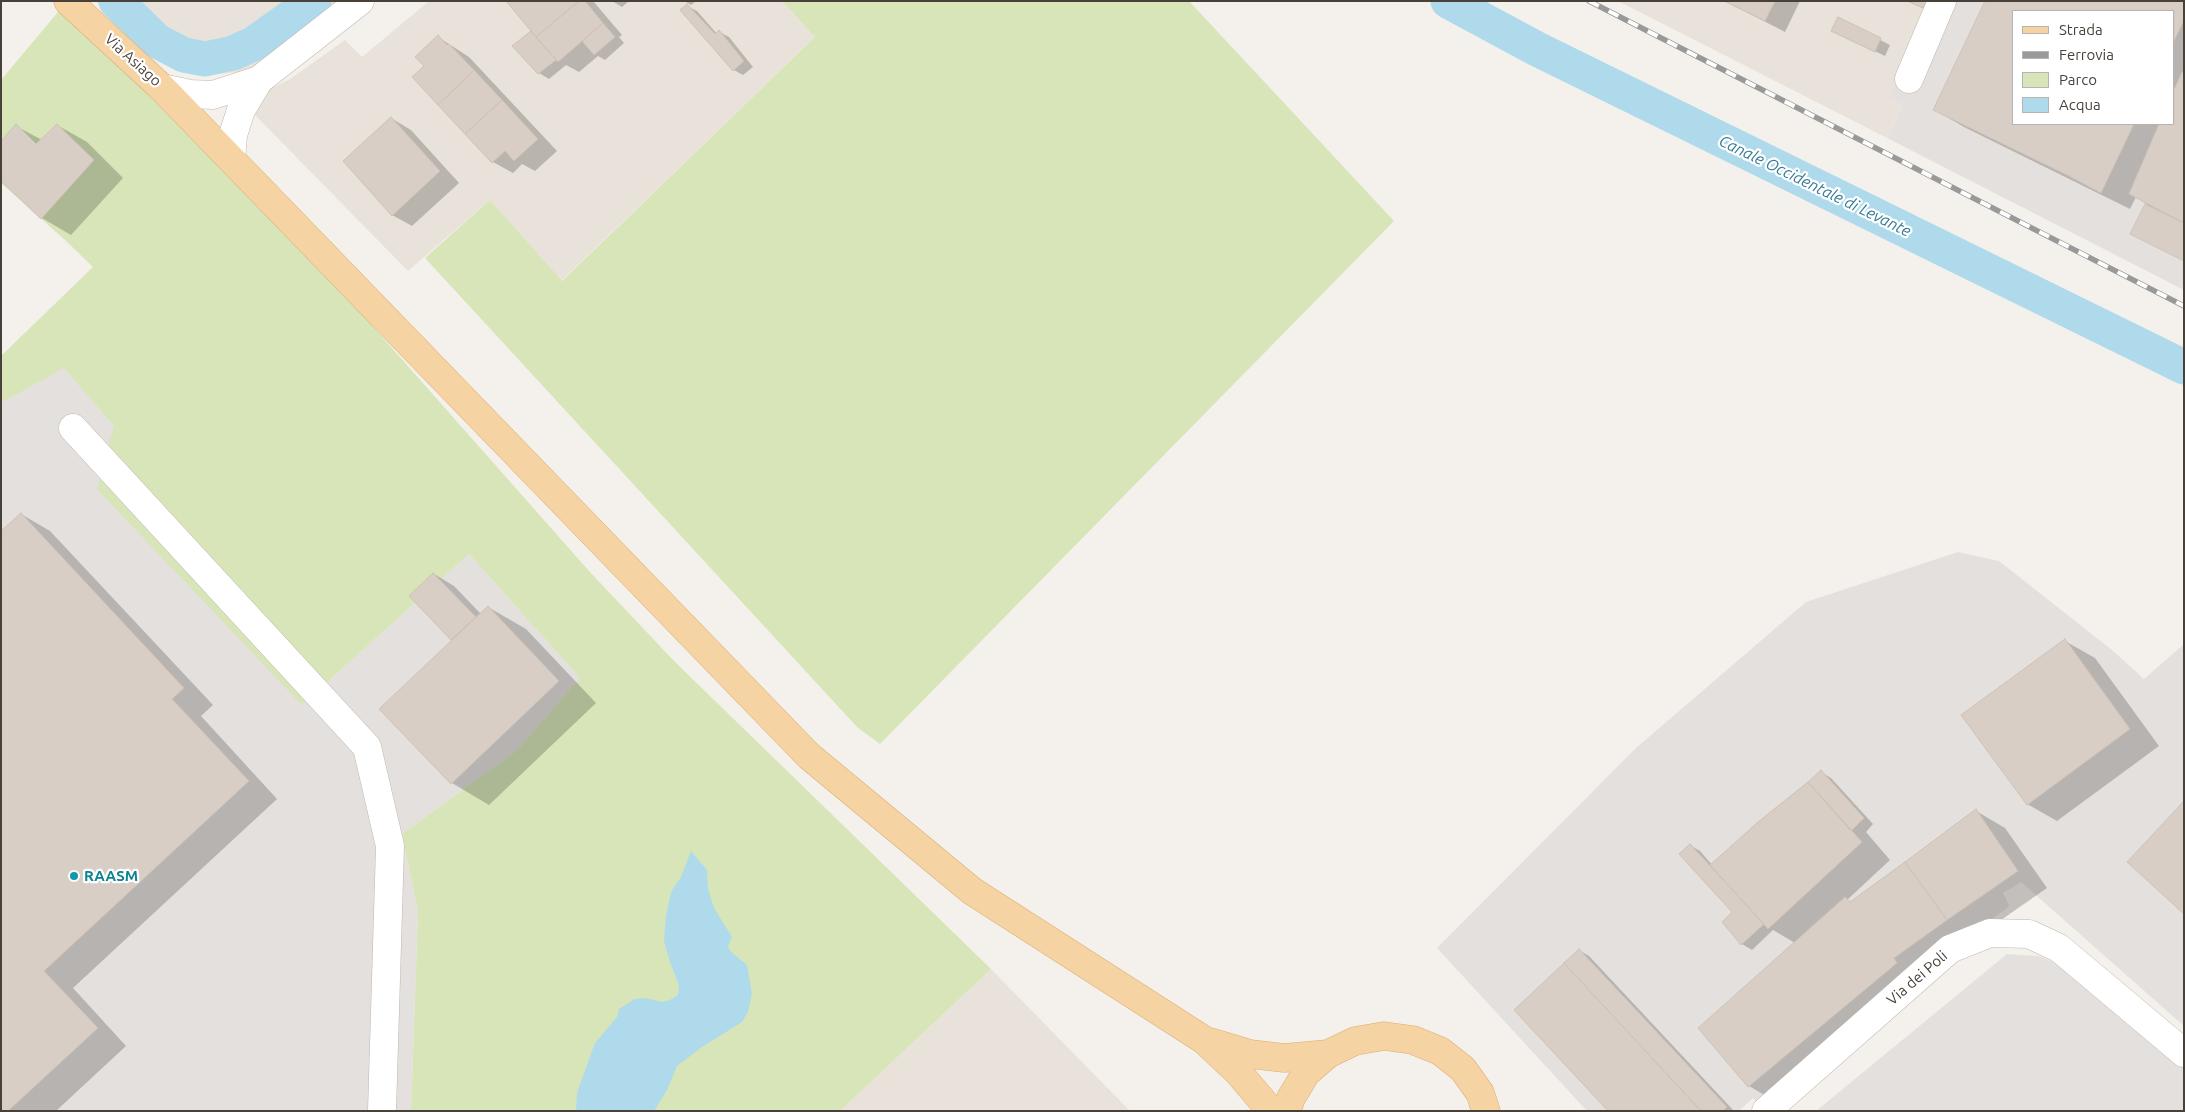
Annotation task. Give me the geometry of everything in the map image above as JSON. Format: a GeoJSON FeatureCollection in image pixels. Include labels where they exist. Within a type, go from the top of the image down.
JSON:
{"type":"FeatureCollection","features":[{"type":"Feature","properties":{"kind":"main road","name":"Via Asiago"},"geometry":{"type":"LineString","coordinates":[[68,1],[162,88]]}},
{"type":"Feature","properties":{"kind":"main road"},"geometry":{"type":"LineString","coordinates":[[162,88],[809,756],[972,891],[1204,1040],[1238,1072],[1270,1111]]}},
{"type":"Feature","properties":{"kind":"main road"},"geometry":{"type":"LineString","coordinates":[[1287,1111],[1291,1098],[1306,1073],[1328,1054],[1355,1041],[1384,1036],[1413,1040],[1440,1050],[1463,1069],[1480,1093],[1486,1111]]}},
{"type":"Feature","properties":{"kind":"main road"},"geometry":{"type":"LineString","coordinates":[[1204,1040],[1250,1054],[1284,1058],[1328,1054]]}},
{"type":"Feature","properties":{"kind":"street","name":"Via Asiago"},"geometry":{"type":"LineString","coordinates":[[162,88],[190,94],[213,95],[259,80],[360,1]]}},
{"type":"Feature","properties":{"kind":"street"},"geometry":{"type":"LineString","coordinates":[[1909,79],[1942,1]]}},
{"type":"Feature","properties":{"kind":"street"},"geometry":{"type":"LineString","coordinates":[[231,159],[233,135],[241,110],[259,80]]}},
{"type":"Feature","properties":{"kind":"street"},"geometry":{"type":"LineString","coordinates":[[73,428],[367,747],[390,846],[382,1111]]}},
{"type":"Feature","properties":{"kind":"street","name":"Via dei Poli"},"geometry":{"type":"LineString","coordinates":[[1766,1111],[1950,949],[1990,933],[2029,934],[2059,948],[2184,1053]]}},
{"type":"Feature","properties":{"kind":"shaded area"},"geometry":{"type":"Polygon","coordinates":[[[95,1],[353,1],[248,71],[210,75],[181,68],[117,21],[95,1]]]}},
{"type":"Feature","properties":{"kind":"shaded area"},"geometry":{"type":"Polygon","coordinates":[[[429,1],[782,1],[815,37],[561,281],[490,200],[408,271],[252,112],[266,91],[290,79],[345,40],[362,57],[429,1]]]}},
{"type":"Feature","properties":{"kind":"shaded area"},"geometry":{"type":"Polygon","coordinates":[[[1618,1],[1936,1],[1891,97],[1903,105],[1887,138],[1618,1]]]}},
{"type":"Feature","properties":{"kind":"shaded area"},"geometry":{"type":"Polygon","coordinates":[[[1936,1],[2184,1],[2184,290],[1887,138],[1903,105],[1890,97],[1936,1]]]}},
{"type":"Feature","properties":{"kind":"shaded area"},"geometry":{"type":"Polygon","coordinates":[[[64,367],[114,426],[302,705],[469,554],[580,678],[516,751],[402,834],[418,911],[411,1111],[1,1111],[1,403],[64,367]]]}},
{"type":"Feature","properties":{"kind":"shaded area"},"geometry":{"type":"Polygon","coordinates":[[[1958,552],[1999,561],[2112,650],[2144,679],[2184,644],[2184,1026],[2021,882],[2003,893],[2009,905],[2006,909],[1937,957],[1761,1106],[1753,1098],[1739,1111],[1587,1111],[1437,948],[1636,748],[1806,602],[1958,552]]]}},
{"type":"Feature","properties":{"kind":"shaded area"},"geometry":{"type":"Polygon","coordinates":[[[2007,954],[2039,956],[2072,970],[2184,1063],[2184,1111],[1816,1111],[2007,954]]]}},
{"type":"Feature","properties":{"kind":"shaded area"},"geometry":{"type":"Polygon","coordinates":[[[991,969],[1130,1111],[840,1111],[991,969]]]}},
{"type":"Feature","properties":{"kind":"green space"},"geometry":{"type":"Polygon","coordinates":[[[782,1],[1189,1],[1394,221],[880,744],[857,727],[425,258],[490,200],[562,281],[815,37],[782,1]]]}},
{"type":"Feature","properties":{"kind":"green space"},"geometry":{"type":"Polygon","coordinates":[[[63,6],[138,71],[353,304],[589,571],[674,661],[991,969],[840,1111],[411,1111],[418,911],[402,834],[516,751],[580,678],[469,554],[302,705],[97,489],[114,426],[64,368],[1,403],[1,356],[93,267],[1,183],[1,80],[63,6]]]}},
{"type":"Feature","properties":{"kind":"water"},"geometry":{"type":"Polygon","coordinates":[[[691,851],[707,870],[708,889],[714,908],[732,937],[728,946],[730,951],[747,965],[752,994],[748,1012],[742,1022],[702,1047],[677,1066],[667,1090],[654,1111],[576,1111],[577,1093],[595,1043],[617,1017],[619,1009],[635,999],[646,998],[662,1002],[678,995],[679,985],[664,941],[666,916],[671,892],[681,877],[691,851]]]}},
{"type":"Feature","properties":{"kind":"building"},"geometry":{"type":"Polygon","coordinates":[[[506,1],[579,1],[536,37],[506,1]]]}},
{"type":"Feature","properties":{"kind":"building"},"geometry":{"type":"Polygon","coordinates":[[[579,1],[585,1],[603,23],[558,62],[536,37],[579,1]]]}},
{"type":"Feature","properties":{"kind":"building"},"geometry":{"type":"Polygon","coordinates":[[[1724,1],[1775,1],[1765,21],[1724,1]]]}},
{"type":"Feature","properties":{"kind":"building"},"geometry":{"type":"Polygon","coordinates":[[[1907,1],[1926,1],[1923,8],[1907,1]]]}},
{"type":"Feature","properties":{"kind":"building"},"geometry":{"type":"Polygon","coordinates":[[[1985,1],[2184,1],[2184,20],[2175,39],[2175,10],[2012,10],[2012,125],[2134,125],[2101,193],[1933,110],[1985,1]]]}},
{"type":"Feature","properties":{"kind":"building"},"geometry":{"type":"Polygon","coordinates":[[[687,4],[715,34],[719,30],[744,61],[733,71],[680,10],[687,4]]]}},
{"type":"Feature","properties":{"kind":"building"},"geometry":{"type":"Polygon","coordinates":[[[1838,17],[1881,38],[1875,52],[1831,31],[1838,17]]]}},
{"type":"Feature","properties":{"kind":"building"},"geometry":{"type":"Polygon","coordinates":[[[603,23],[615,37],[594,55],[582,41],[603,23]]]}},
{"type":"Feature","properties":{"kind":"building"},"geometry":{"type":"Polygon","coordinates":[[[531,31],[556,60],[538,74],[512,46],[531,31]]]}},
{"type":"Feature","properties":{"kind":"building"},"geometry":{"type":"Polygon","coordinates":[[[438,35],[474,70],[438,105],[412,77],[424,66],[415,57],[438,35]]]}},
{"type":"Feature","properties":{"kind":"building"},"geometry":{"type":"Polygon","coordinates":[[[474,70],[502,100],[465,134],[438,105],[474,70]]]}},
{"type":"Feature","properties":{"kind":"building"},"geometry":{"type":"Polygon","coordinates":[[[2182,72],[2184,73],[2184,223],[2129,194],[2159,125],[2175,125],[2175,88],[2182,72]]]}},
{"type":"Feature","properties":{"kind":"building"},"geometry":{"type":"Polygon","coordinates":[[[502,100],[538,139],[514,161],[505,151],[492,163],[465,134],[502,100]]]}},
{"type":"Feature","properties":{"kind":"building"},"geometry":{"type":"Polygon","coordinates":[[[391,117],[440,171],[392,216],[343,161],[391,117]]]}},
{"type":"Feature","properties":{"kind":"building"},"geometry":{"type":"Polygon","coordinates":[[[16,124],[36,144],[57,124],[94,160],[41,219],[1,181],[1,141],[16,124]]]}},
{"type":"Feature","properties":{"kind":"building"},"geometry":{"type":"Polygon","coordinates":[[[2145,204],[2184,223],[2184,261],[2130,234],[2145,204]]]}},
{"type":"Feature","properties":{"kind":"building","name":"RAASM"},"geometry":{"type":"Polygon","coordinates":[[[21,513],[184,688],[172,699],[249,781],[44,971],[98,1028],[8,1111],[1,1111],[1,531],[21,513]]]}},
{"type":"Feature","properties":{"kind":"building"},"geometry":{"type":"Polygon","coordinates":[[[433,573],[476,617],[451,640],[409,596],[433,573]]]}},
{"type":"Feature","properties":{"kind":"building"},"geometry":{"type":"Polygon","coordinates":[[[488,606],[559,681],[451,784],[379,709],[488,606]]]}},
{"type":"Feature","properties":{"kind":"building"},"geometry":{"type":"Polygon","coordinates":[[[2065,639],[2130,729],[2027,805],[1961,715],[2065,639]]]}},
{"type":"Feature","properties":{"kind":"building"},"geometry":{"type":"Polygon","coordinates":[[[1821,770],[1864,818],[1851,831],[1808,782],[1821,770]]]}},
{"type":"Feature","properties":{"kind":"building"},"geometry":{"type":"Polygon","coordinates":[[[1808,782],[1862,842],[1768,929],[1710,865],[1758,822],[1808,782]]]}},
{"type":"Feature","properties":{"kind":"building"},"geometry":{"type":"Polygon","coordinates":[[[2184,801],[2184,914],[2127,862],[2184,801]]]}},
{"type":"Feature","properties":{"kind":"building"},"geometry":{"type":"Polygon","coordinates":[[[1976,809],[2018,871],[1947,920],[1905,862],[1976,809]]]}},
{"type":"Feature","properties":{"kind":"building"},"geometry":{"type":"Polygon","coordinates":[[[1690,844],[1764,924],[1741,945],[1722,922],[1732,912],[1679,854],[1690,844]]]}},
{"type":"Feature","properties":{"kind":"building"},"geometry":{"type":"Polygon","coordinates":[[[1905,862],[1947,920],[1894,958],[1897,963],[1748,1087],[1698,1028],[1845,897],[1850,902],[1905,862]]]}},
{"type":"Feature","properties":{"kind":"building"},"geometry":{"type":"Polygon","coordinates":[[[1579,949],[1727,1107],[1723,1111],[1701,1111],[1564,963],[1579,949]]]}},
{"type":"Feature","properties":{"kind":"building"},"geometry":{"type":"Polygon","coordinates":[[[1564,963],[1701,1111],[1608,1111],[1514,1010],[1564,963]]]}},
{"type":"Feature","properties":{"kind":"waterway","name":"Canale Occidentale di Levante"},"geometry":{"type":"LineString","coordinates":[[116,1],[157,41],[184,55],[205,59],[233,53],[253,44],[314,1]]}},
{"type":"Feature","properties":{"kind":"waterway","name":"Canale Occidentale di Levante"},"geometry":{"type":"LineString","coordinates":[[1448,1],[1537,49],[2184,367]]}},
{"type":"Feature","properties":{"kind":"railway"},"geometry":{"type":"LineString","coordinates":[[1589,1],[2184,306]]}},
{"type":"Feature","properties":{"kind":"place","name":"RAASM"},"geometry":{"type":"Point","coordinates":[74,876]}}]}
